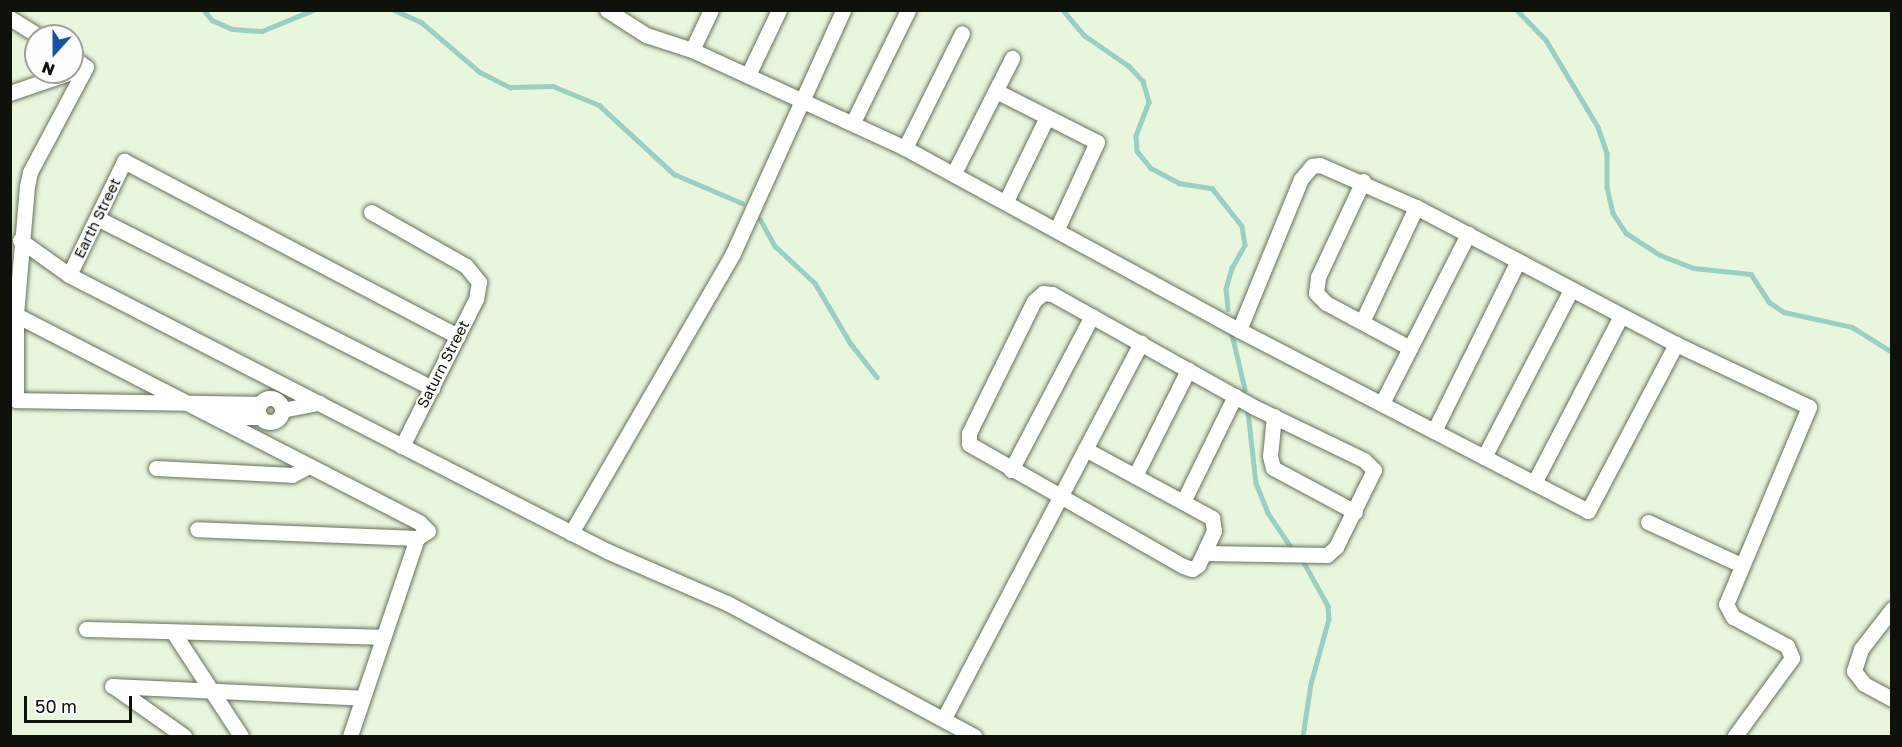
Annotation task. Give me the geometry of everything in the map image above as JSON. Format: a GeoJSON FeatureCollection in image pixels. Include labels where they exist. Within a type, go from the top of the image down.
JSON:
{"type":"FeatureCollection","features":[{"type":"Feature","properties":{"kind":"street"},"geometry":{"type":"LineString","coordinates":[[607,10],[646,35],[692,50],[853,122],[954,173],[1239,330],[1588,511],[1676,344]]}},
{"type":"Feature","properties":{"kind":"street"},"geometry":{"type":"LineString","coordinates":[[692,50],[711,10]]}},
{"type":"Feature","properties":{"kind":"street"},"geometry":{"type":"LineString","coordinates":[[748,75],[779,10]]}},
{"type":"Feature","properties":{"kind":"street"},"geometry":{"type":"LineString","coordinates":[[571,532],[733,253],[767,185],[800,99],[843,10]]}},
{"type":"Feature","properties":{"kind":"street"},"geometry":{"type":"LineString","coordinates":[[853,122],[908,10]]}},
{"type":"Feature","properties":{"kind":"street"},"geometry":{"type":"LineString","coordinates":[[10,18],[24,27]]}},
{"type":"Feature","properties":{"kind":"street"},"geometry":{"type":"LineString","coordinates":[[905,148],[962,33]]}},
{"type":"Feature","properties":{"kind":"street"},"geometry":{"type":"LineString","coordinates":[[954,173],[1012,58]]}},
{"type":"Feature","properties":{"kind":"street"},"geometry":{"type":"LineString","coordinates":[[10,93],[36,84]]}},
{"type":"Feature","properties":{"kind":"street"},"geometry":{"type":"LineString","coordinates":[[70,84],[30,172],[21,240],[16,315],[16,400],[189,404],[260,410],[273,422],[284,385]]}},
{"type":"Feature","properties":{"kind":"street"},"geometry":{"type":"LineString","coordinates":[[996,91],[1097,142],[1057,229]]}},
{"type":"Feature","properties":{"kind":"street"},"geometry":{"type":"LineString","coordinates":[[1006,201],[1047,117]]}},
{"type":"Feature","properties":{"kind":"street","name":"Earth Street"},"geometry":{"type":"LineString","coordinates":[[69,275],[124,161],[458,336]]}},
{"type":"Feature","properties":{"kind":"street"},"geometry":{"type":"LineString","coordinates":[[1239,330],[1305,171],[1320,165],[1416,207],[1676,344],[1809,407],[1741,565],[1726,610],[1787,646],[1792,658],[1735,736]]}},
{"type":"Feature","properties":{"kind":"street"},"geometry":{"type":"LineString","coordinates":[[1363,182],[1316,287],[1321,299],[1410,348]]}},
{"type":"Feature","properties":{"kind":"street"},"geometry":{"type":"LineString","coordinates":[[1362,322],[1416,207]]}},
{"type":"Feature","properties":{"kind":"street","name":"Saturn Street"},"geometry":{"type":"LineString","coordinates":[[371,212],[466,266],[479,282],[476,299],[402,446]]}},
{"type":"Feature","properties":{"kind":"street"},"geometry":{"type":"LineString","coordinates":[[97,218],[432,388]]}},
{"type":"Feature","properties":{"kind":"street"},"geometry":{"type":"LineString","coordinates":[[1382,404],[1468,234]]}},
{"type":"Feature","properties":{"kind":"street"},"geometry":{"type":"LineString","coordinates":[[21,240],[69,275],[571,532],[727,603],[974,736]]}},
{"type":"Feature","properties":{"kind":"street"},"geometry":{"type":"LineString","coordinates":[[1434,431],[1518,261]]}},
{"type":"Feature","properties":{"kind":"street"},"geometry":{"type":"LineString","coordinates":[[1484,457],[1571,290]]}},
{"type":"Feature","properties":{"kind":"street"},"geometry":{"type":"LineString","coordinates":[[1085,449],[1215,522],[1198,565],[1188,569],[972,448],[968,439],[1034,302],[1047,293],[1235,396],[1371,465],[1374,476],[1336,547],[1321,557],[1204,553]]}},
{"type":"Feature","properties":{"kind":"street"},"geometry":{"type":"LineString","coordinates":[[16,315],[425,525],[426,535],[417,538],[197,528]]}},
{"type":"Feature","properties":{"kind":"street"},"geometry":{"type":"LineString","coordinates":[[1011,470],[1092,316]]}},
{"type":"Feature","properties":{"kind":"street"},"geometry":{"type":"LineString","coordinates":[[1534,483],[1622,316]]}},
{"type":"Feature","properties":{"kind":"street"},"geometry":{"type":"LineString","coordinates":[[944,718],[1141,343]]}},
{"type":"Feature","properties":{"kind":"street"},"geometry":{"type":"LineString","coordinates":[[1135,476],[1188,370]]}},
{"type":"Feature","properties":{"kind":"street"},"geometry":{"type":"LineString","coordinates":[[1183,502],[1235,396]]}},
{"type":"Feature","properties":{"kind":"street"},"geometry":{"type":"LineString","coordinates":[[214,417],[260,410],[267,399],[279,405],[319,403]]}},
{"type":"Feature","properties":{"kind":"street"},"geometry":{"type":"LineString","coordinates":[[1274,416],[1270,456],[1273,468],[1355,512]]}},
{"type":"Feature","properties":{"kind":"street"},"geometry":{"type":"LineString","coordinates":[[156,468],[291,475],[309,466]]}},
{"type":"Feature","properties":{"kind":"street"},"geometry":{"type":"LineString","coordinates":[[1648,522],[1741,565]]}},
{"type":"Feature","properties":{"kind":"street"},"geometry":{"type":"LineString","coordinates":[[350,736],[417,538]]}},
{"type":"Feature","properties":{"kind":"street"},"geometry":{"type":"LineString","coordinates":[[1892,609],[1861,649],[1854,671],[1864,684],[1892,699]]}},
{"type":"Feature","properties":{"kind":"street"},"geometry":{"type":"LineString","coordinates":[[86,629],[383,638]]}},
{"type":"Feature","properties":{"kind":"street"},"geometry":{"type":"LineString","coordinates":[[173,632],[241,736]]}},
{"type":"Feature","properties":{"kind":"street"},"geometry":{"type":"LineString","coordinates":[[184,736],[112,686],[363,698]]}},
{"type":"Feature","properties":{"kind":"waterway"},"geometry":{"type":"LineString","coordinates":[[204,10],[212,20],[232,29],[262,31],[313,10]]}},
{"type":"Feature","properties":{"kind":"waterway"},"geometry":{"type":"LineString","coordinates":[[394,10],[421,22],[480,72],[510,87],[553,86],[599,105],[674,174],[742,203]]}},
{"type":"Feature","properties":{"kind":"waterway"},"geometry":{"type":"LineString","coordinates":[[1063,10],[1084,35],[1129,66],[1143,81],[1149,102],[1136,136],[1137,151],[1151,168],[1179,183],[1212,188],[1242,226],[1245,245],[1232,268],[1226,289],[1228,309]]}},
{"type":"Feature","properties":{"kind":"waterway"},"geometry":{"type":"LineString","coordinates":[[1517,10],[1546,40],[1598,127],[1607,153],[1607,187],[1613,213],[1626,233],[1660,255],[1694,268],[1751,274],[1769,302],[1784,312],[1852,327],[1892,352]]}},
{"type":"Feature","properties":{"kind":"waterway"},"geometry":{"type":"LineString","coordinates":[[760,219],[775,246],[815,283],[851,344],[877,377]]}},
{"type":"Feature","properties":{"kind":"waterway"},"geometry":{"type":"LineString","coordinates":[[1231,330],[1245,389]]}},
{"type":"Feature","properties":{"kind":"waterway"},"geometry":{"type":"LineString","coordinates":[[1248,412],[1256,483],[1268,513],[1290,546]]}},
{"type":"Feature","properties":{"kind":"waterway"},"geometry":{"type":"LineString","coordinates":[[1302,559],[1328,606],[1329,619],[1311,684],[1303,736]]}}]}
